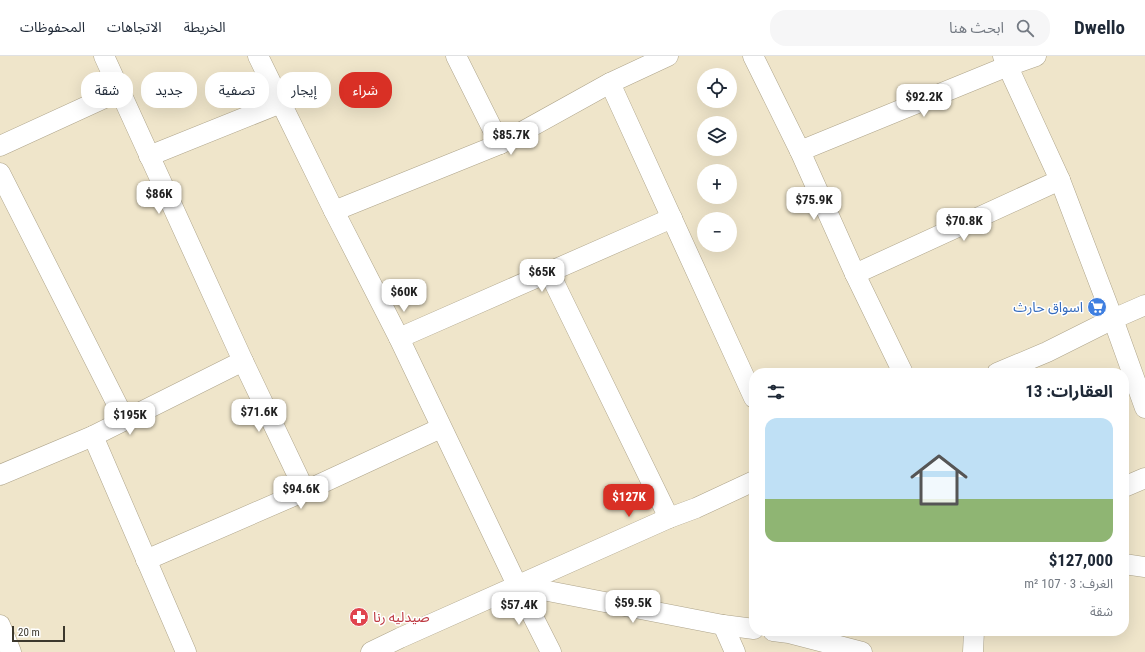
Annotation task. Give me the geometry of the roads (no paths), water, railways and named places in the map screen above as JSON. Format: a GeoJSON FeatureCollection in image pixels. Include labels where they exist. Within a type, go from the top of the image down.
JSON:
{"type":"FeatureCollection","features":[{"type":"Feature","properties":{"kind":"street"},"geometry":{"type":"LineString","coordinates":[[104,56],[111,72]]}},
{"type":"Feature","properties":{"kind":"street"},"geometry":{"type":"LineString","coordinates":[[258,56],[277,95]]}},
{"type":"Feature","properties":{"kind":"street"},"geometry":{"type":"LineString","coordinates":[[456,56],[500,144]]}},
{"type":"Feature","properties":{"kind":"street"},"geometry":{"type":"LineString","coordinates":[[334,211],[500,144],[610,83],[668,56]]}},
{"type":"Feature","properties":{"kind":"street"},"geometry":{"type":"LineString","coordinates":[[753,56],[800,151],[855,274],[901,368]]}},
{"type":"Feature","properties":{"kind":"street"},"geometry":{"type":"LineString","coordinates":[[800,151],[1006,61],[1036,56]]}},
{"type":"Feature","properties":{"kind":"street"},"geometry":{"type":"LineString","coordinates":[[1006,61],[1060,180],[1145,408]]}},
{"type":"Feature","properties":{"kind":"street"},"geometry":{"type":"LineString","coordinates":[[610,83],[749,387]]}},
{"type":"Feature","properties":{"kind":"street"},"geometry":{"type":"LineString","coordinates":[[150,156],[277,105]]}},
{"type":"Feature","properties":{"kind":"street"},"geometry":{"type":"LineString","coordinates":[[0,146],[83,108]]}},
{"type":"Feature","properties":{"kind":"street"},"geometry":{"type":"LineString","coordinates":[[128,108],[243,361],[305,491]]}},
{"type":"Feature","properties":{"kind":"street"},"geometry":{"type":"LineString","coordinates":[[283,108],[399,338],[441,428],[551,652]]}},
{"type":"Feature","properties":{"kind":"street"},"geometry":{"type":"LineString","coordinates":[[0,173],[125,420]]}},
{"type":"Feature","properties":{"kind":"street"},"geometry":{"type":"LineString","coordinates":[[855,274],[1060,180]]}},
{"type":"Feature","properties":{"kind":"street"},"geometry":{"type":"LineString","coordinates":[[399,338],[672,218]]}},
{"type":"Feature","properties":{"kind":"street"},"geometry":{"type":"LineString","coordinates":[[549,272],[669,518]]}},
{"type":"Feature","properties":{"kind":"street"},"geometry":{"type":"LineString","coordinates":[[1009,368],[1047,352],[1113,319],[1145,306]]}},
{"type":"Feature","properties":{"kind":"street"},"geometry":{"type":"LineString","coordinates":[[0,475],[93,436],[243,361]]}},
{"type":"Feature","properties":{"kind":"street"},"geometry":{"type":"LineString","coordinates":[[146,560],[305,491],[441,428]]}},
{"type":"Feature","properties":{"kind":"street"},"geometry":{"type":"LineString","coordinates":[[93,436],[186,652]]}},
{"type":"Feature","properties":{"kind":"street"},"geometry":{"type":"LineString","coordinates":[[1129,485],[1145,478]]}},
{"type":"Feature","properties":{"kind":"street"},"geometry":{"type":"LineString","coordinates":[[371,652],[403,645],[517,585],[669,518],[696,508],[749,483]]}},
{"type":"Feature","properties":{"kind":"street"},"geometry":{"type":"LineString","coordinates":[[1129,565],[1145,567]]}},
{"type":"Feature","properties":{"kind":"street"},"geometry":{"type":"LineString","coordinates":[[517,585],[723,625],[749,628]]}},
{"type":"Feature","properties":{"kind":"street"},"geometry":{"type":"LineString","coordinates":[[0,625],[11,652]]}},
{"type":"Feature","properties":{"kind":"street"},"geometry":{"type":"LineString","coordinates":[[723,625],[735,652]]}},
{"type":"Feature","properties":{"kind":"street"},"geometry":{"type":"LineString","coordinates":[[800,636],[862,652]]}},
{"type":"Feature","properties":{"kind":"street"},"geometry":{"type":"LineString","coordinates":[[973,652],[974,636]]}},
{"type":"Feature","properties":{"kind":"place","name":"اسواق حارث"},"geometry":{"type":"Point","coordinates":[1097,307]}},
{"type":"Feature","properties":{"kind":"place","name":"صيدليه رنا"},"geometry":{"type":"Point","coordinates":[359,617]}}]}
